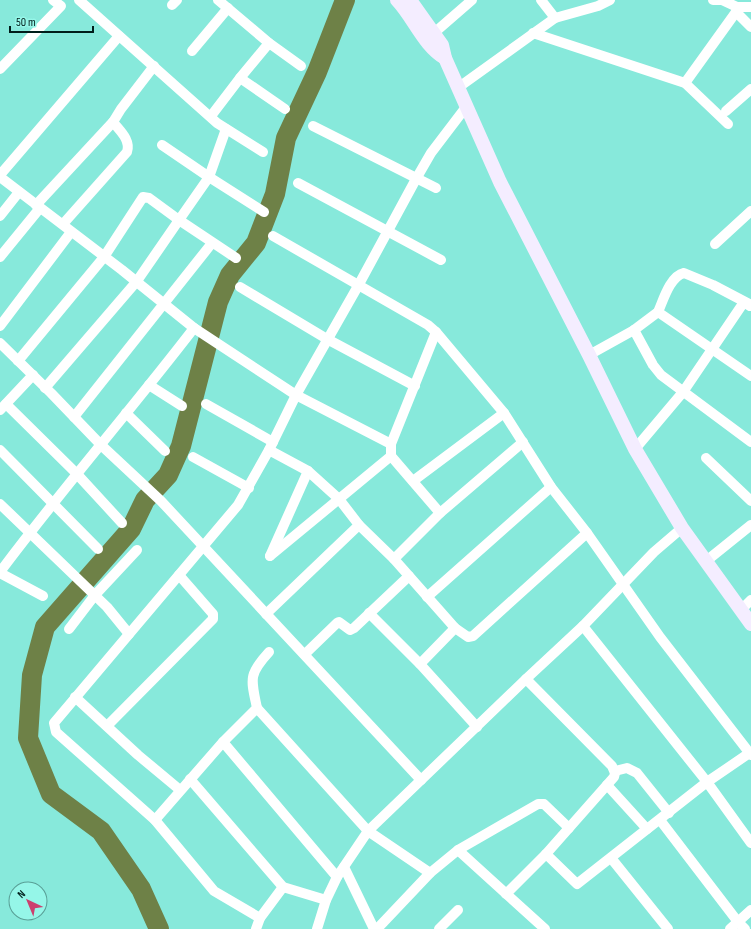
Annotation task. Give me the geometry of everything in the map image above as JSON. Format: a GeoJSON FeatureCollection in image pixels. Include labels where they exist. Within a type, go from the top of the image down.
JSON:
{"type":"FeatureCollection","features":[{"type":"Feature","properties":{"kind":"main road"},"geometry":{"type":"LineString","coordinates":[[397,0],[408,12],[435,52],[446,58]]}},
{"type":"Feature","properties":{"kind":"main road"},"geometry":{"type":"LineString","coordinates":[[410,0],[442,45],[466,107],[500,182],[589,355],[635,449],[682,528],[751,624]]}},
{"type":"Feature","properties":{"kind":"street"},"geometry":{"type":"LineString","coordinates":[[53,0],[65,3]]}},
{"type":"Feature","properties":{"kind":"street"},"geometry":{"type":"LineString","coordinates":[[79,0],[226,129],[263,152]]}},
{"type":"Feature","properties":{"kind":"street"},"geometry":{"type":"LineString","coordinates":[[218,0],[269,43],[301,66]]}},
{"type":"Feature","properties":{"kind":"street"},"geometry":{"type":"LineString","coordinates":[[434,32],[472,0]]}},
{"type":"Feature","properties":{"kind":"street"},"geometry":{"type":"LineString","coordinates":[[541,0],[555,18]]}},
{"type":"Feature","properties":{"kind":"street"},"geometry":{"type":"LineString","coordinates":[[459,87],[555,18],[598,6],[610,0]]}},
{"type":"Feature","properties":{"kind":"street"},"geometry":{"type":"LineString","coordinates":[[713,0],[722,0],[737,9],[751,27]]}},
{"type":"Feature","properties":{"kind":"street"},"geometry":{"type":"LineString","coordinates":[[0,69],[65,3]]}},
{"type":"Feature","properties":{"kind":"street"},"geometry":{"type":"LineString","coordinates":[[685,83],[737,9],[751,7]]}},
{"type":"Feature","properties":{"kind":"street"},"geometry":{"type":"LineString","coordinates":[[192,51],[228,8]]}},
{"type":"Feature","properties":{"kind":"street"},"geometry":{"type":"LineString","coordinates":[[533,33],[685,83],[728,124]]}},
{"type":"Feature","properties":{"kind":"street"},"geometry":{"type":"LineString","coordinates":[[119,36],[0,176],[38,207],[63,224],[71,232],[221,346],[296,395],[392,444]]}},
{"type":"Feature","properties":{"kind":"street"},"geometry":{"type":"LineString","coordinates":[[211,116],[269,43]]}},
{"type":"Feature","properties":{"kind":"street"},"geometry":{"type":"LineString","coordinates":[[0,258],[38,207],[113,122],[121,109],[154,66]]}},
{"type":"Feature","properties":{"kind":"street"},"geometry":{"type":"LineString","coordinates":[[240,78],[285,109]]}},
{"type":"Feature","properties":{"kind":"street"},"geometry":{"type":"LineString","coordinates":[[726,111],[751,89]]}},
{"type":"Feature","properties":{"kind":"street"},"geometry":{"type":"LineString","coordinates":[[260,918],[214,892],[155,820],[56,732],[54,723],[203,545],[227,519],[249,488],[296,395],[358,286],[416,179],[431,154],[466,107]]}},
{"type":"Feature","properties":{"kind":"street"},"geometry":{"type":"LineString","coordinates":[[63,224],[127,152],[129,145],[128,141],[113,122]]}},
{"type":"Feature","properties":{"kind":"street"},"geometry":{"type":"LineString","coordinates":[[313,126],[436,188]]}},
{"type":"Feature","properties":{"kind":"street"},"geometry":{"type":"LineString","coordinates":[[46,388],[137,281],[209,177],[226,129]]}},
{"type":"Feature","properties":{"kind":"street"},"geometry":{"type":"LineString","coordinates":[[162,144],[209,177],[264,212]]}},
{"type":"Feature","properties":{"kind":"street"},"geometry":{"type":"LineString","coordinates":[[298,183],[441,260]]}},
{"type":"Feature","properties":{"kind":"street"},"geometry":{"type":"LineString","coordinates":[[0,216],[19,192]]}},
{"type":"Feature","properties":{"kind":"street"},"geometry":{"type":"LineString","coordinates":[[18,361],[104,257],[143,197],[149,198],[212,243],[236,258]]}},
{"type":"Feature","properties":{"kind":"street"},"geometry":{"type":"LineString","coordinates":[[715,244],[751,211]]}},
{"type":"Feature","properties":{"kind":"street"},"geometry":{"type":"LineString","coordinates":[[0,326],[71,232]]}},
{"type":"Feature","properties":{"kind":"street"},"geometry":{"type":"LineString","coordinates":[[273,236],[428,325],[436,332],[504,413],[551,487],[587,533],[660,637],[751,753],[707,782],[577,884],[546,854]]}},
{"type":"Feature","properties":{"kind":"street"},"geometry":{"type":"LineString","coordinates":[[74,417],[212,243]]}},
{"type":"Feature","properties":{"kind":"street"},"geometry":{"type":"LineString","coordinates":[[589,355],[634,330],[658,312],[672,283],[677,277],[684,273],[713,285],[749,305],[712,350],[683,392],[635,449]]}},
{"type":"Feature","properties":{"kind":"street"},"geometry":{"type":"LineString","coordinates":[[240,287],[327,339],[415,386]]}},
{"type":"Feature","properties":{"kind":"street"},"geometry":{"type":"LineString","coordinates":[[658,312],[751,376]]}},
{"type":"Feature","properties":{"kind":"street"},"geometry":{"type":"LineString","coordinates":[[43,596],[0,572],[76,473],[101,445],[149,385],[199,330]]}},
{"type":"Feature","properties":{"kind":"street"},"geometry":{"type":"LineString","coordinates":[[634,330],[653,365],[661,375],[751,442]]}},
{"type":"Feature","properties":{"kind":"street"},"geometry":{"type":"LineString","coordinates":[[308,471],[270,556],[391,456],[392,444],[436,332]]}},
{"type":"Feature","properties":{"kind":"street"},"geometry":{"type":"LineString","coordinates":[[0,344],[33,375],[101,445],[161,501],[266,614],[306,654],[333,687],[421,780]]}},
{"type":"Feature","properties":{"kind":"street"},"geometry":{"type":"LineString","coordinates":[[33,375],[3,407],[76,473],[122,523]]}},
{"type":"Feature","properties":{"kind":"street"},"geometry":{"type":"LineString","coordinates":[[149,385],[182,406]]}},
{"type":"Feature","properties":{"kind":"street"},"geometry":{"type":"LineString","coordinates":[[206,404],[308,471],[339,499],[359,525],[394,559],[455,628],[468,637],[473,636],[587,533]]}},
{"type":"Feature","properties":{"kind":"street"},"geometry":{"type":"LineString","coordinates":[[126,413],[165,451]]}},
{"type":"Feature","properties":{"kind":"street"},"geometry":{"type":"LineString","coordinates":[[413,481],[504,413]]}},
{"type":"Feature","properties":{"kind":"street"},"geometry":{"type":"LineString","coordinates":[[394,559],[440,513],[523,442]]}},
{"type":"Feature","properties":{"kind":"street"},"geometry":{"type":"LineString","coordinates":[[0,450],[98,549]]}},
{"type":"Feature","properties":{"kind":"street"},"geometry":{"type":"LineString","coordinates":[[391,456],[440,513]]}},
{"type":"Feature","properties":{"kind":"street"},"geometry":{"type":"LineString","coordinates":[[194,457],[249,488]]}},
{"type":"Feature","properties":{"kind":"street"},"geometry":{"type":"LineString","coordinates":[[706,458],[751,501]]}},
{"type":"Feature","properties":{"kind":"street"},"geometry":{"type":"LineString","coordinates":[[427,597],[551,487]]}},
{"type":"Feature","properties":{"kind":"street"},"geometry":{"type":"LineString","coordinates":[[0,504],[67,570],[95,595],[129,634]]}},
{"type":"Feature","properties":{"kind":"street"},"geometry":{"type":"LineString","coordinates":[[266,614],[359,525]]}},
{"type":"Feature","properties":{"kind":"street"},"geometry":{"type":"LineString","coordinates":[[705,562],[751,525]]}},
{"type":"Feature","properties":{"kind":"street"},"geometry":{"type":"LineString","coordinates":[[317,929],[326,900],[337,877],[368,831],[583,626],[654,552],[682,528]]}},
{"type":"Feature","properties":{"kind":"street"},"geometry":{"type":"LineString","coordinates":[[69,629],[95,595],[137,550]]}},
{"type":"Feature","properties":{"kind":"street"},"geometry":{"type":"LineString","coordinates":[[107,726],[214,618],[213,614],[179,575]]}},
{"type":"Feature","properties":{"kind":"street"},"geometry":{"type":"LineString","coordinates":[[306,654],[337,623],[339,622],[350,630],[409,576]]}},
{"type":"Feature","properties":{"kind":"street"},"geometry":{"type":"LineString","coordinates":[[741,610],[751,600]]}},
{"type":"Feature","properties":{"kind":"street"},"geometry":{"type":"LineString","coordinates":[[369,612],[420,664],[477,727]]}},
{"type":"Feature","properties":{"kind":"street"},"geometry":{"type":"LineString","coordinates":[[583,626],[707,782],[751,843]]}},
{"type":"Feature","properties":{"kind":"street"},"geometry":{"type":"LineString","coordinates":[[420,664],[455,628]]}},
{"type":"Feature","properties":{"kind":"street"},"geometry":{"type":"LineString","coordinates":[[269,652],[256,666],[252,675],[257,708],[368,831],[430,873]]}},
{"type":"Feature","properties":{"kind":"street"},"geometry":{"type":"LineString","coordinates":[[526,679],[579,731],[615,771]]}},
{"type":"Feature","properties":{"kind":"street"},"geometry":{"type":"LineString","coordinates":[[75,697],[180,790]]}},
{"type":"Feature","properties":{"kind":"street"},"geometry":{"type":"LineString","coordinates":[[155,820],[223,742],[257,708]]}},
{"type":"Feature","properties":{"kind":"street"},"geometry":{"type":"LineString","coordinates":[[223,742],[337,877]]}},
{"type":"Feature","properties":{"kind":"street"},"geometry":{"type":"LineString","coordinates":[[615,771],[626,768],[637,773],[668,813]]}},
{"type":"Feature","properties":{"kind":"street"},"geometry":{"type":"LineString","coordinates":[[506,894],[546,854],[614,777],[615,771]]}},
{"type":"Feature","properties":{"kind":"street"},"geometry":{"type":"LineString","coordinates":[[190,779],[283,886],[326,900]]}},
{"type":"Feature","properties":{"kind":"street"},"geometry":{"type":"LineString","coordinates":[[607,785],[647,829]]}},
{"type":"Feature","properties":{"kind":"street"},"geometry":{"type":"LineString","coordinates":[[344,867],[375,929],[430,873],[458,850],[538,804],[544,804],[569,828]]}},
{"type":"Feature","properties":{"kind":"street"},"geometry":{"type":"LineString","coordinates":[[660,820],[738,927],[751,910]]}},
{"type":"Feature","properties":{"kind":"street"},"geometry":{"type":"LineString","coordinates":[[458,850],[545,929]]}},
{"type":"Feature","properties":{"kind":"street"},"geometry":{"type":"LineString","coordinates":[[611,858],[668,929]]}},
{"type":"Feature","properties":{"kind":"street"},"geometry":{"type":"LineString","coordinates":[[256,929],[260,918],[283,886]]}},
{"type":"Feature","properties":{"kind":"street"},"geometry":{"type":"LineString","coordinates":[[439,929],[458,910]]}},
{"type":"Feature","properties":{"kind":"waterway"},"geometry":{"type":"LineString","coordinates":[[159,929],[141,889],[101,831],[51,794],[28,738],[32,675],[45,627],[131,529],[145,500],[168,475],[181,446],[218,302],[230,275],[256,243],[275,194],[286,138],[317,72],[345,0]]}}]}
